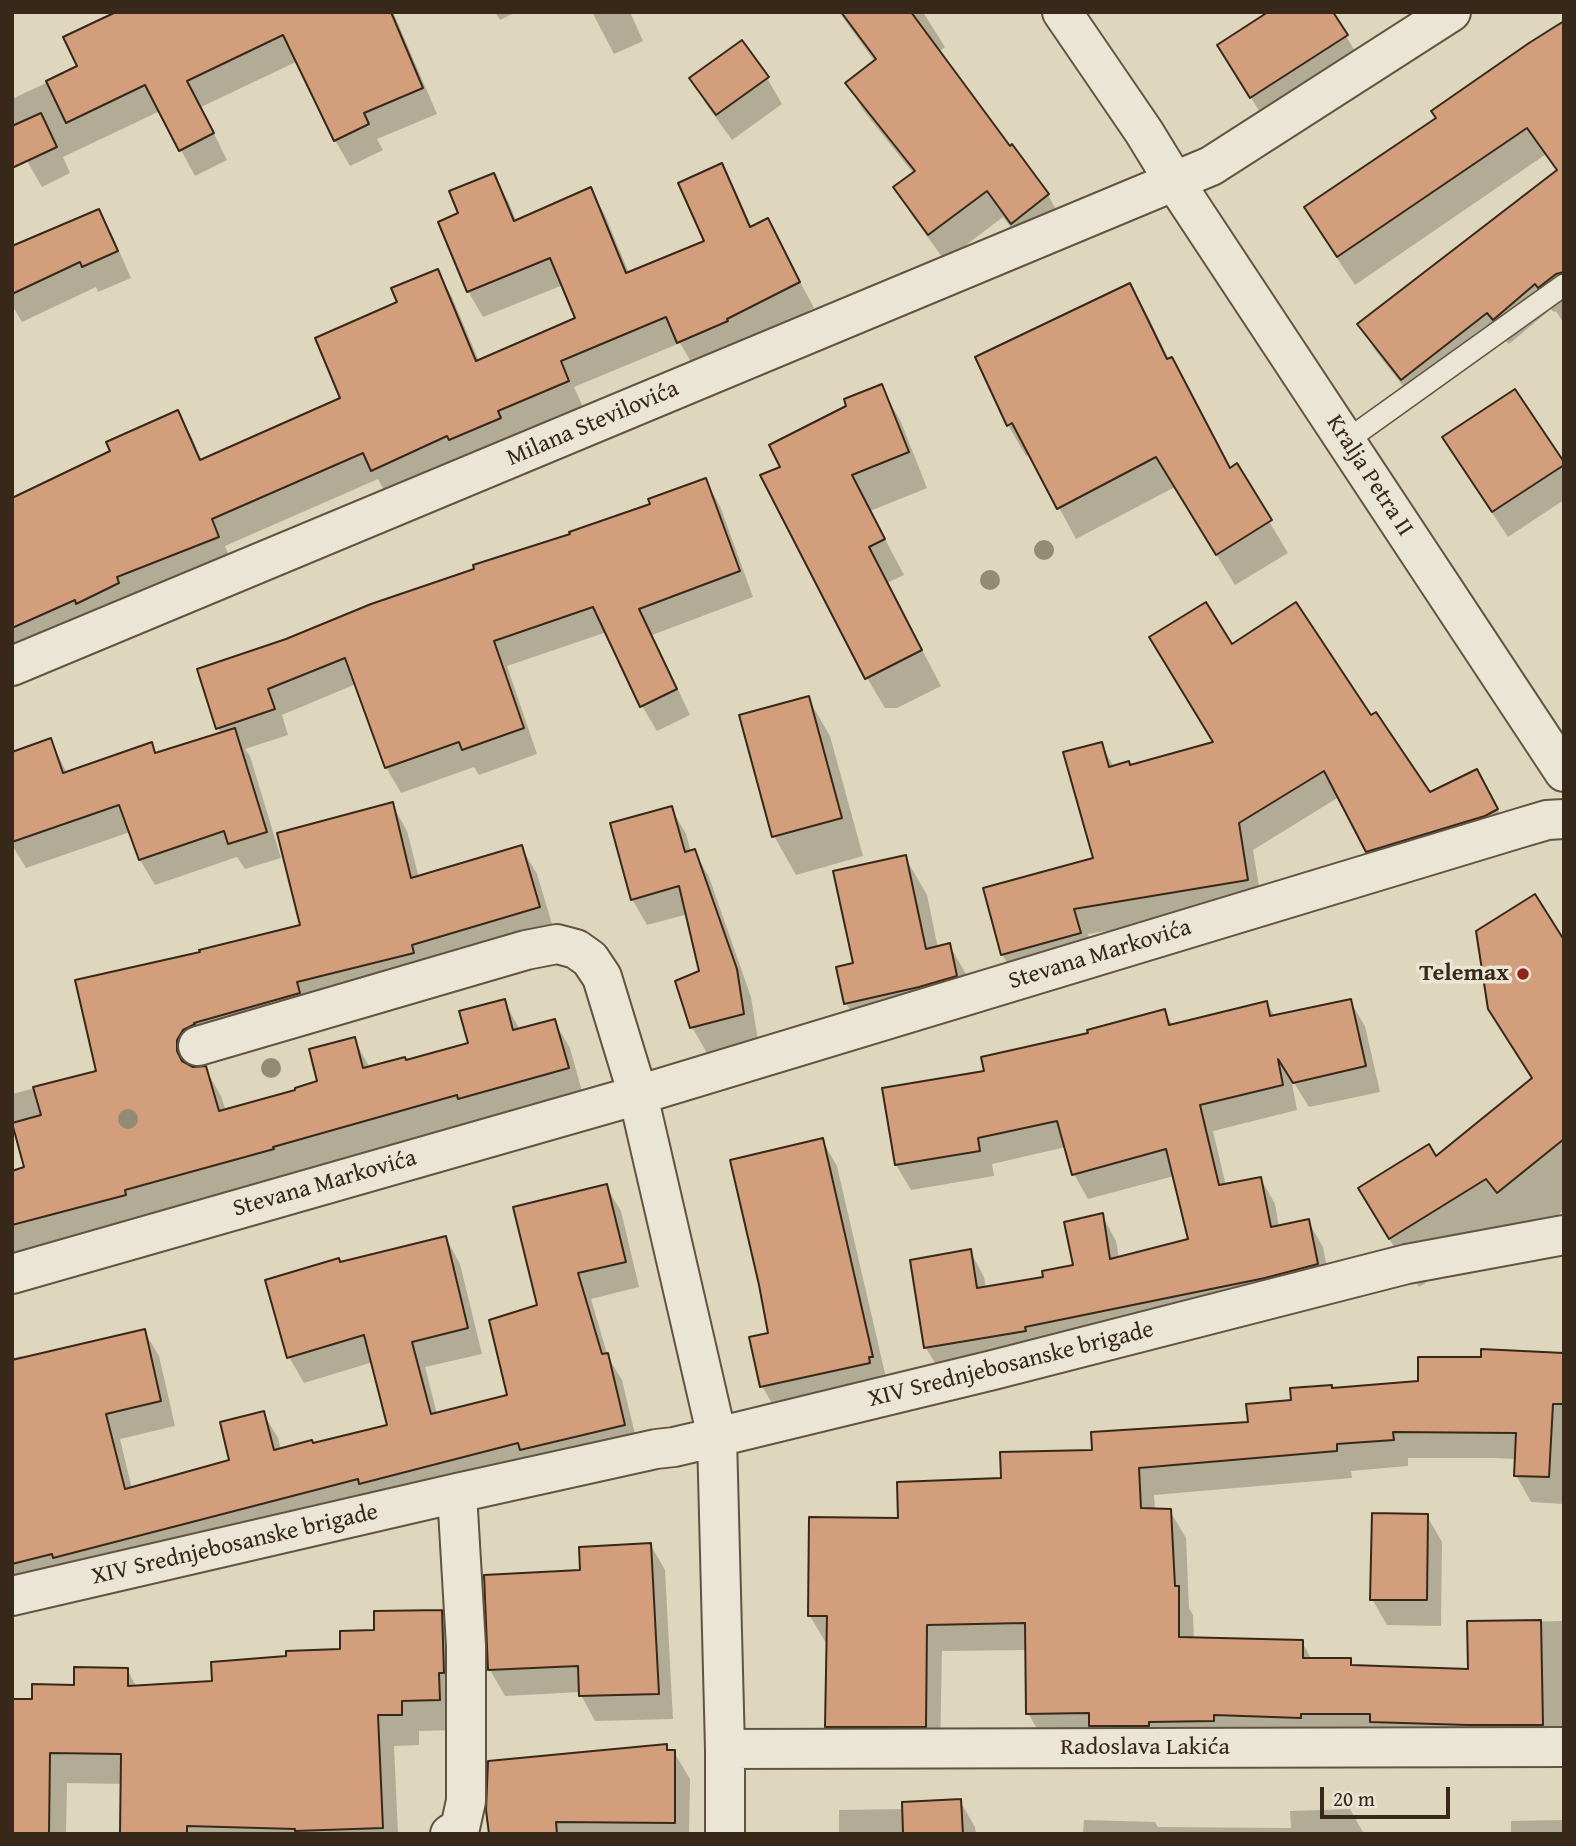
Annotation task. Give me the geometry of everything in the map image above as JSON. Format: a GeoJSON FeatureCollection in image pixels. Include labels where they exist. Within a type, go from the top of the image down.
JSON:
{"type":"FeatureCollection","features":[{"type":"Feature","properties":{"kind":"street","name":"Kralja Petra II"},"geometry":{"type":"LineString","coordinates":[[1062,12],[1144,132],[1564,772]]}},
{"type":"Feature","properties":{"kind":"street"},"geometry":{"type":"LineString","coordinates":[[1174,181],[1227,158],[1410,23],[1451,12]]}},
{"type":"Feature","properties":{"kind":"street","name":"Milana Stevilovića"},"geometry":{"type":"LineString","coordinates":[[12,666],[1174,181]]}},
{"type":"Feature","properties":{"kind":"street","name":"Stevana Markovića"},"geometry":{"type":"LineString","coordinates":[[12,1274],[638,1095],[1547,820],[1564,819]]}},
{"type":"Feature","properties":{"kind":"street"},"geometry":{"type":"LineString","coordinates":[[198,1046],[526,950],[557,944],[576,949],[590,960],[602,977],[638,1095],[717,1437],[725,1834]]}},
{"type":"Feature","properties":{"kind":"street","name":"XIV Srednjebosanske brigade"},"geometry":{"type":"LineString","coordinates":[[12,1596],[457,1493],[717,1437],[993,1370],[1407,1264],[1564,1235]]}},
{"type":"Feature","properties":{"kind":"street"},"geometry":{"type":"LineString","coordinates":[[450,1834],[460,1828],[466,1801],[466,1646],[457,1493]]}},
{"type":"Feature","properties":{"kind":"street","name":"Radoslava Lakića"},"geometry":{"type":"LineString","coordinates":[[725,1749],[1564,1747]]}},
{"type":"Feature","properties":{"kind":"lane"},"geometry":{"type":"LineString","coordinates":[[1346,441],[1564,285]]}},
{"type":"Feature","properties":{"kind":"building"},"geometry":{"type":"Polygon","coordinates":[[[116,12],[391,12],[423,88],[364,113],[369,124],[334,141],[283,35],[187,81],[214,133],[179,151],[145,85],[66,123],[46,81],[77,66],[63,37],[116,12]]]}},
{"type":"Feature","properties":{"kind":"building"},"geometry":{"type":"Polygon","coordinates":[[[841,12],[911,12],[1049,194],[1011,224],[987,191],[928,235],[893,187],[915,171],[845,83],[876,59],[841,12]]]}},
{"type":"Feature","properties":{"kind":"building"},"geometry":{"type":"Polygon","coordinates":[[[1268,12],[1333,12],[1348,35],[1250,98],[1217,45],[1268,12]]]}},
{"type":"Feature","properties":{"kind":"building"},"geometry":{"type":"Polygon","coordinates":[[[1564,21],[1564,272],[1556,274],[1538,288],[1535,284],[1493,320],[1487,313],[1401,380],[1357,324],[1557,170],[1527,128],[1337,257],[1304,207],[1436,118],[1431,111],[1564,21]]]}},
{"type":"Feature","properties":{"kind":"building"},"geometry":{"type":"Polygon","coordinates":[[[742,40],[769,77],[716,115],[689,78],[742,40]]]}},
{"type":"Feature","properties":{"kind":"building"},"geometry":{"type":"Polygon","coordinates":[[[41,113],[57,147],[12,168],[12,126],[41,113]]]}},
{"type":"Feature","properties":{"kind":"building"},"geometry":{"type":"Polygon","coordinates":[[[722,163],[750,227],[768,218],[800,282],[727,319],[728,321],[677,343],[666,317],[561,361],[569,381],[498,411],[501,418],[449,440],[447,436],[371,471],[363,453],[212,519],[219,537],[117,577],[119,583],[76,604],[75,600],[12,628],[12,498],[110,451],[106,442],[178,410],[200,460],[340,398],[315,338],[397,302],[391,288],[438,269],[476,361],[575,318],[550,258],[467,292],[438,222],[458,213],[449,191],[494,173],[514,221],[591,187],[626,273],[704,241],[678,183],[722,163]]]}},
{"type":"Feature","properties":{"kind":"building"},"geometry":{"type":"Polygon","coordinates":[[[99,209],[118,251],[82,267],[80,262],[12,294],[12,246],[99,209]]]}},
{"type":"Feature","properties":{"kind":"building"},"geometry":{"type":"Polygon","coordinates":[[[1130,283],[1167,359],[1172,357],[1230,468],[1237,463],[1272,520],[1216,555],[1156,457],[1057,509],[1012,423],[1007,426],[975,357],[1130,283]]]}},
{"type":"Feature","properties":{"kind":"building"},"geometry":{"type":"Polygon","coordinates":[[[882,384],[909,452],[852,475],[885,539],[869,547],[922,650],[865,679],[760,475],[780,467],[769,445],[846,406],[844,399],[882,384]]]}},
{"type":"Feature","properties":{"kind":"building"},"geometry":{"type":"Polygon","coordinates":[[[1515,389],[1564,465],[1492,512],[1442,437],[1515,389]]]}},
{"type":"Feature","properties":{"kind":"building"},"geometry":{"type":"Polygon","coordinates":[[[706,478],[740,571],[639,609],[677,689],[640,707],[593,607],[494,641],[524,728],[462,750],[459,742],[385,768],[345,658],[268,689],[275,709],[216,729],[197,669],[474,569],[473,565],[570,534],[569,532],[650,504],[648,499],[706,478]]]}},
{"type":"Feature","properties":{"kind":"building"},"geometry":{"type":"Polygon","coordinates":[[[1206,602],[1232,644],[1296,602],[1371,715],[1376,712],[1430,792],[1477,769],[1498,809],[1485,816],[1366,852],[1324,771],[1239,823],[1248,880],[1074,909],[1081,933],[1001,955],[983,888],[1093,858],[1063,752],[1102,742],[1109,767],[1129,761],[1130,765],[1213,742],[1149,637],[1206,602]]]}},
{"type":"Feature","properties":{"kind":"building"},"geometry":{"type":"Polygon","coordinates":[[[809,696],[842,818],[772,837],[739,715],[809,696]]]}},
{"type":"Feature","properties":{"kind":"building"},"geometry":{"type":"Polygon","coordinates":[[[235,728],[267,832],[228,844],[224,831],[139,860],[119,805],[12,842],[12,752],[51,738],[63,773],[152,742],[155,753],[235,728]]]}},
{"type":"Feature","properties":{"kind":"building"},"geometry":{"type":"Polygon","coordinates":[[[393,802],[411,878],[522,845],[540,907],[412,945],[414,953],[297,982],[300,993],[194,1023],[183,1030],[177,1040],[177,1051],[182,1061],[193,1067],[206,1066],[219,1111],[295,1090],[317,1081],[309,1049],[355,1037],[363,1068],[405,1057],[406,1060],[468,1043],[459,1011],[505,999],[513,1030],[555,1019],[569,1068],[458,1099],[457,1095],[125,1190],[126,1195],[12,1225],[12,1171],[24,1167],[12,1123],[41,1115],[33,1087],[96,1071],[75,980],[200,952],[199,950],[300,925],[277,833],[393,802]]]}},
{"type":"Feature","properties":{"kind":"building"},"geometry":{"type":"Polygon","coordinates":[[[672,806],[685,852],[695,849],[737,969],[744,1014],[690,1028],[675,981],[699,971],[679,886],[631,900],[610,823],[672,806]]]}},
{"type":"Feature","properties":{"kind":"building"},"geometry":{"type":"Polygon","coordinates":[[[906,855],[926,949],[950,943],[957,976],[844,1004],[836,967],[853,963],[833,871],[906,855]]]}},
{"type":"Feature","properties":{"kind":"building"},"geometry":{"type":"Polygon","coordinates":[[[1535,894],[1564,940],[1564,1139],[1497,1193],[1486,1179],[1389,1239],[1358,1188],[1429,1144],[1436,1156],[1532,1078],[1488,1009],[1476,931],[1535,894]]]}},
{"type":"Feature","properties":{"kind":"building"},"geometry":{"type":"Polygon","coordinates":[[[1351,999],[1366,1066],[1293,1083],[1278,1059],[1283,1085],[1200,1105],[1219,1185],[1261,1177],[1271,1227],[1309,1219],[1318,1264],[1265,1278],[1025,1327],[1026,1331],[924,1348],[910,1260],[971,1249],[977,1288],[1043,1277],[1042,1271],[1073,1265],[1064,1222],[1103,1213],[1110,1259],[1188,1239],[1166,1149],[1072,1175],[1057,1121],[978,1138],[980,1151],[895,1165],[882,1088],[984,1071],[981,1057],[1088,1033],[1087,1030],[1165,1009],[1169,1025],[1267,1001],[1270,1016],[1351,999]]]}},
{"type":"Feature","properties":{"kind":"building"},"geometry":{"type":"Polygon","coordinates":[[[823,1138],[873,1357],[869,1357],[870,1363],[760,1387],[749,1337],[768,1333],[730,1160],[823,1138]]]}},
{"type":"Feature","properties":{"kind":"building"},"geometry":{"type":"Polygon","coordinates":[[[607,1184],[626,1262],[578,1273],[602,1354],[608,1353],[625,1425],[520,1450],[518,1443],[359,1484],[358,1479],[53,1558],[52,1554],[12,1564],[12,1360],[145,1329],[161,1401],[106,1414],[125,1489],[229,1460],[220,1422],[264,1411],[274,1450],[387,1425],[364,1335],[287,1358],[265,1280],[339,1258],[340,1262],[446,1236],[468,1328],[412,1342],[431,1414],[507,1395],[489,1320],[537,1305],[513,1207],[607,1184]]]}},
{"type":"Feature","properties":{"kind":"building"},"geometry":{"type":"Polygon","coordinates":[[[1481,1349],[1564,1353],[1564,1404],[1553,1404],[1549,1477],[1514,1476],[1516,1433],[1393,1432],[1394,1440],[1337,1444],[1337,1451],[1139,1468],[1141,1508],[1171,1509],[1175,1586],[1179,1586],[1179,1637],[1303,1640],[1303,1658],[1351,1658],[1351,1665],[1468,1669],[1467,1621],[1541,1620],[1543,1725],[1370,1722],[1370,1714],[1301,1714],[1301,1718],[1214,1715],[1214,1721],[1149,1722],[1149,1726],[1089,1726],[1089,1713],[1026,1714],[1025,1623],[927,1625],[926,1727],[825,1727],[827,1616],[808,1616],[809,1517],[898,1518],[897,1482],[1001,1478],[1000,1452],[1092,1450],[1091,1432],[1248,1422],[1246,1404],[1291,1400],[1290,1388],[1332,1385],[1332,1388],[1418,1381],[1418,1357],[1481,1357],[1481,1349]]]}},
{"type":"Feature","properties":{"kind":"building"},"geometry":{"type":"Polygon","coordinates":[[[1372,1513],[1428,1514],[1427,1600],[1370,1600],[1372,1513]]]}},
{"type":"Feature","properties":{"kind":"building"},"geometry":{"type":"Polygon","coordinates":[[[651,1543],[659,1694],[579,1696],[578,1666],[488,1670],[484,1575],[580,1570],[579,1547],[651,1543]]]}},
{"type":"Feature","properties":{"kind":"building"},"geometry":{"type":"Polygon","coordinates":[[[442,1610],[444,1673],[439,1673],[440,1700],[402,1701],[402,1715],[378,1715],[383,1828],[295,1831],[187,1826],[187,1834],[120,1834],[121,1754],[50,1753],[49,1834],[12,1834],[12,1699],[32,1699],[32,1684],[74,1685],[74,1667],[128,1668],[128,1686],[212,1681],[211,1662],[286,1656],[286,1651],[340,1649],[340,1631],[374,1630],[374,1611],[442,1610]]]}},
{"type":"Feature","properties":{"kind":"building"},"geometry":{"type":"Polygon","coordinates":[[[667,1744],[667,1750],[675,1750],[675,1823],[556,1822],[557,1834],[489,1834],[486,1810],[488,1761],[667,1744]]]}},
{"type":"Feature","properties":{"kind":"building"},"geometry":{"type":"Polygon","coordinates":[[[961,1799],[963,1834],[903,1834],[902,1802],[961,1799]]]}},
{"type":"Feature","properties":{"kind":"place","name":"Telemax"},"geometry":{"type":"Point","coordinates":[1523,974]}}]}
